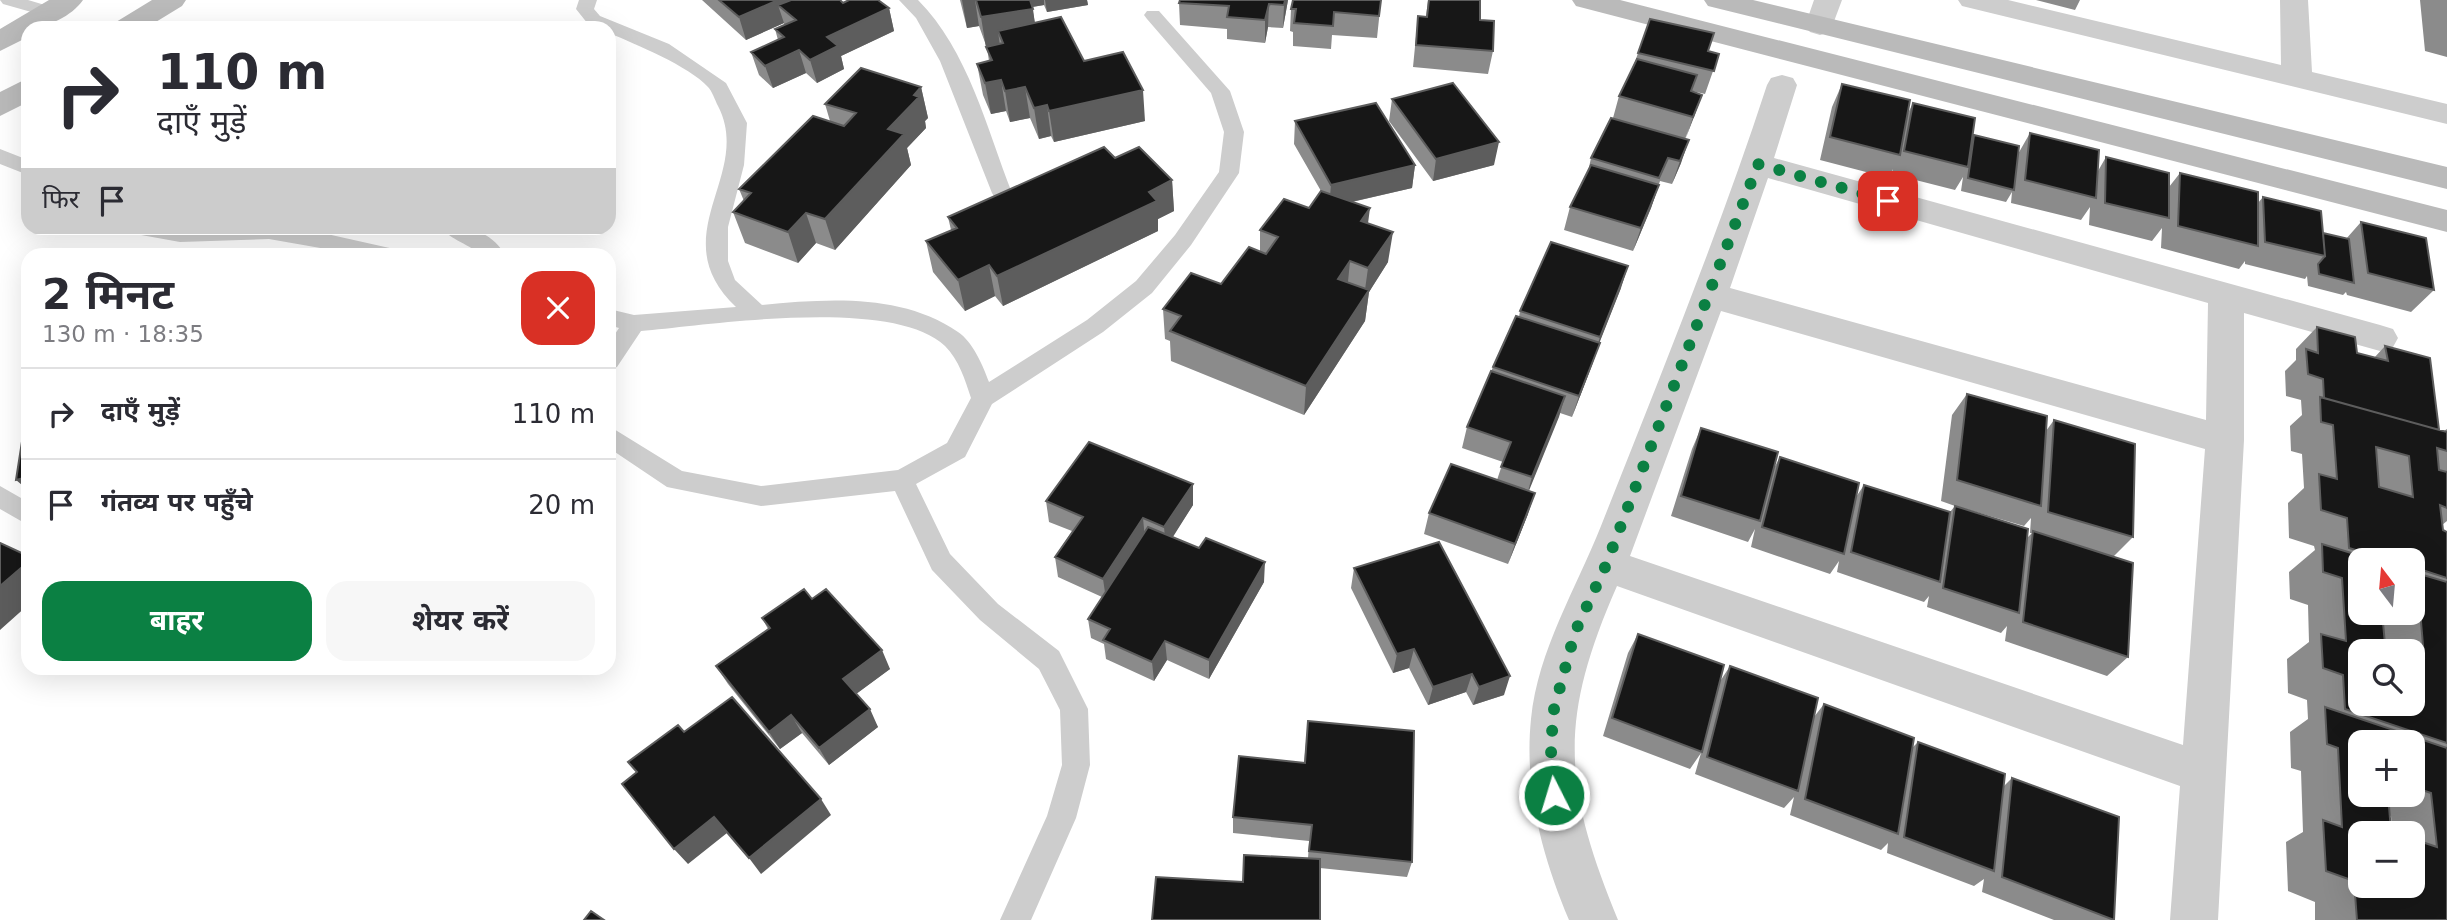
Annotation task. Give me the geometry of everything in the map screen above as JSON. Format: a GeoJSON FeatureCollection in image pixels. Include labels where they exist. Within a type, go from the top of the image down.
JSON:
{"type":"FeatureCollection","features":[{"type":"Feature","properties":{"kind":"main road"},"geometry":{"type":"LineString","coordinates":[[138,21],[172,0]]}},
{"type":"Feature","properties":{"kind":"main road"},"geometry":{"type":"LineString","coordinates":[[1586,0],[2439,219],[2436,175],[1824,13],[1718,0]]}},
{"type":"Feature","properties":{"kind":"main road"},"geometry":{"type":"LineString","coordinates":[[34,21],[59,6]]}},
{"type":"Feature","properties":{"kind":"main road"},"geometry":{"type":"LineString","coordinates":[[0,42],[21,29]]}},
{"type":"Feature","properties":{"kind":"main road"},"geometry":{"type":"LineString","coordinates":[[0,106],[21,92]]}},
{"type":"Feature","properties":{"kind":"street"},"geometry":{"type":"LineString","coordinates":[[1972,0],[2447,114]]}},
{"type":"Feature","properties":{"kind":"street"},"geometry":{"type":"LineString","coordinates":[[2294,0],[2297,80]]}},
{"type":"Feature","properties":{"kind":"street"},"geometry":{"type":"LineString","coordinates":[[1594,920],[1561,835],[1550,775],[1553,713],[1575,632],[1606,565],[1709,295],[1758,164],[1782,85]]}},
{"type":"Feature","properties":{"kind":"street"},"geometry":{"type":"LineString","coordinates":[[1758,164],[2381,338]]}},
{"type":"Feature","properties":{"kind":"street"},"geometry":{"type":"LineString","coordinates":[[1709,295],[2225,440]]}},
{"type":"Feature","properties":{"kind":"street"},"geometry":{"type":"LineString","coordinates":[[2194,920],[2225,440],[2226,295]]}},
{"type":"Feature","properties":{"kind":"street"},"geometry":{"type":"LineString","coordinates":[[1606,565],[2204,773]]}},
{"type":"Feature","properties":{"kind":"lane"},"geometry":{"type":"LineString","coordinates":[[9,0],[59,6]]}},
{"type":"Feature","properties":{"kind":"lane"},"geometry":{"type":"LineString","coordinates":[[588,0],[585,9],[596,21]]}},
{"type":"Feature","properties":{"kind":"lane"},"geometry":{"type":"LineString","coordinates":[[908,0],[920,9],[941,42],[1002,193]]}},
{"type":"Feature","properties":{"kind":"lane"},"geometry":{"type":"LineString","coordinates":[[616,441],[676,480],[761,496],[902,480],[956,450],[984,398],[1095,326],[1144,287],[1182,240],[1228,173],[1234,132],[1220,91],[1153,15]]}},
{"type":"Feature","properties":{"kind":"lane"},"geometry":{"type":"LineString","coordinates":[[616,29],[662,48],[716,83],[737,123],[734,165],[717,227],[717,261],[726,284],[757,313]]}},
{"type":"Feature","properties":{"kind":"lane"},"geometry":{"type":"LineString","coordinates":[[0,156],[21,164]]}},
{"type":"Feature","properties":{"kind":"lane"},"geometry":{"type":"LineString","coordinates":[[290,235],[338,240],[366,248]]}},
{"type":"Feature","properties":{"kind":"lane"},"geometry":{"type":"LineString","coordinates":[[469,235],[487,248]]}},
{"type":"Feature","properties":{"kind":"lane"},"geometry":{"type":"LineString","coordinates":[[616,319],[634,323],[834,307],[908,317],[952,340],[971,366],[984,398]]}},
{"type":"Feature","properties":{"kind":"lane"},"geometry":{"type":"LineString","coordinates":[[616,350],[634,323]]}},
{"type":"Feature","properties":{"kind":"lane"},"geometry":{"type":"LineString","coordinates":[[902,480],[941,562],[989,612],[1049,660],[1074,709],[1076,765],[1065,805],[1016,920]]}},
{"type":"Feature","properties":{"kind":"lane"},"geometry":{"type":"LineString","coordinates":[[0,496],[21,510]]}},
{"type":"Feature","properties":{"kind":"building"},"geometry":{"type":"Polygon","coordinates":[[[719,0],[778,0],[739,17],[719,0]]]}},
{"type":"Feature","properties":{"kind":"building"},"geometry":{"type":"Polygon","coordinates":[[[791,0],[840,0],[843,3],[849,0],[878,0],[889,8],[827,37],[838,46],[810,60],[799,50],[765,66],[751,52],[784,37],[775,29],[796,20],[778,5],[791,0]]]}},
{"type":"Feature","properties":{"kind":"building"},"geometry":{"type":"Polygon","coordinates":[[[976,0],[1030,0],[1033,9],[981,17],[976,0]]]}},
{"type":"Feature","properties":{"kind":"building"},"geometry":{"type":"Polygon","coordinates":[[[1180,0],[1285,0],[1284,5],[1269,4],[1265,20],[1227,17],[1229,6],[1179,3],[1180,0]]]}},
{"type":"Feature","properties":{"kind":"building"},"geometry":{"type":"Polygon","coordinates":[[[1293,0],[1381,0],[1379,16],[1334,12],[1333,26],[1294,23],[1296,9],[1291,9],[1293,0]]]}},
{"type":"Feature","properties":{"kind":"building"},"geometry":{"type":"Polygon","coordinates":[[[1429,0],[1480,0],[1480,20],[1494,21],[1493,51],[1416,45],[1418,16],[1427,17],[1429,0]]]}},
{"type":"Feature","properties":{"kind":"building"},"geometry":{"type":"Polygon","coordinates":[[[1061,17],[1084,61],[1123,52],[1143,90],[1049,111],[1047,105],[1034,108],[1025,87],[1005,91],[1001,80],[985,83],[977,64],[992,60],[986,47],[1003,43],[998,31],[1061,17]]]}},
{"type":"Feature","properties":{"kind":"building"},"geometry":{"type":"Polygon","coordinates":[[[1650,19],[1714,33],[1708,51],[1719,54],[1714,71],[1638,53],[1650,19]]]}},
{"type":"Feature","properties":{"kind":"building"},"geometry":{"type":"Polygon","coordinates":[[[1637,59],[1697,75],[1691,91],[1702,95],[1693,117],[1619,96],[1637,59]]]}},
{"type":"Feature","properties":{"kind":"building"},"geometry":{"type":"Polygon","coordinates":[[[861,68],[921,87],[914,95],[919,97],[888,129],[904,134],[825,219],[806,213],[788,232],[733,212],[751,193],[739,189],[813,116],[844,126],[856,113],[825,104],[861,68]]]}},
{"type":"Feature","properties":{"kind":"building"},"geometry":{"type":"Polygon","coordinates":[[[1453,83],[1499,142],[1436,159],[1392,99],[1453,83]]]}},
{"type":"Feature","properties":{"kind":"building"},"geometry":{"type":"Polygon","coordinates":[[[1842,84],[1910,100],[1900,155],[1830,137],[1842,84]]]}},
{"type":"Feature","properties":{"kind":"building"},"geometry":{"type":"Polygon","coordinates":[[[1376,103],[1415,165],[1331,185],[1295,121],[1376,103]]]}},
{"type":"Feature","properties":{"kind":"building"},"geometry":{"type":"Polygon","coordinates":[[[1913,103],[1975,118],[1968,167],[1904,151],[1913,103]]]}},
{"type":"Feature","properties":{"kind":"building"},"geometry":{"type":"Polygon","coordinates":[[[1611,118],[1689,140],[1680,161],[1668,158],[1659,178],[1591,158],[1611,118]]]}},
{"type":"Feature","properties":{"kind":"building"},"geometry":{"type":"Polygon","coordinates":[[[2030,133],[2099,150],[2096,198],[2025,180],[2030,133]]]}},
{"type":"Feature","properties":{"kind":"building"},"geometry":{"type":"Polygon","coordinates":[[[1974,135],[2019,146],[2014,190],[1968,178],[1974,135]]]}},
{"type":"Feature","properties":{"kind":"building"},"geometry":{"type":"Polygon","coordinates":[[[1104,147],[1115,158],[1139,147],[1172,180],[1149,192],[1157,201],[997,276],[989,265],[958,280],[926,241],[957,228],[948,217],[1104,147]]]}},
{"type":"Feature","properties":{"kind":"building"},"geometry":{"type":"Polygon","coordinates":[[[2106,157],[2169,173],[2169,218],[2105,203],[2106,157]]]}},
{"type":"Feature","properties":{"kind":"building"},"geometry":{"type":"Polygon","coordinates":[[[1591,165],[1659,185],[1641,228],[1570,207],[1591,165]]]}},
{"type":"Feature","properties":{"kind":"building"},"geometry":{"type":"Polygon","coordinates":[[[2180,173],[2258,192],[2258,246],[2178,226],[2180,173]]]}},
{"type":"Feature","properties":{"kind":"building"},"geometry":{"type":"Polygon","coordinates":[[[1321,191],[1370,208],[1361,221],[1393,232],[1368,268],[1350,261],[1338,279],[1369,290],[1306,386],[1170,331],[1181,316],[1163,309],[1191,273],[1221,284],[1249,247],[1266,254],[1278,237],[1260,230],[1284,199],[1309,208],[1321,191]]]}},
{"type":"Feature","properties":{"kind":"building"},"geometry":{"type":"Polygon","coordinates":[[[2263,197],[2321,211],[2325,256],[2265,242],[2263,197]]]}},
{"type":"Feature","properties":{"kind":"building"},"geometry":{"type":"Polygon","coordinates":[[[2361,222],[2426,238],[2434,290],[2368,273],[2361,222]]]}},
{"type":"Feature","properties":{"kind":"building"},"geometry":{"type":"Polygon","coordinates":[[[2323,233],[2349,239],[2354,283],[2319,274],[2318,264],[2325,256],[2323,233]]]}},
{"type":"Feature","properties":{"kind":"building"},"geometry":{"type":"Polygon","coordinates":[[[1551,242],[1628,266],[1600,337],[1520,311],[1551,242]]]}},
{"type":"Feature","properties":{"kind":"building"},"geometry":{"type":"Polygon","coordinates":[[[1516,316],[1600,343],[1579,396],[1493,367],[1516,316]]]}},
{"type":"Feature","properties":{"kind":"building"},"geometry":{"type":"Polygon","coordinates":[[[2317,327],[2355,337],[2357,353],[2388,361],[2385,346],[2430,358],[2439,430],[2324,398],[2323,379],[2308,374],[2306,349],[2318,353],[2317,327]]]}},
{"type":"Feature","properties":{"kind":"building"},"geometry":{"type":"Polygon","coordinates":[[[1491,371],[1565,396],[1532,477],[1501,467],[1511,442],[1467,427],[1491,371]]]}},
{"type":"Feature","properties":{"kind":"building"},"geometry":{"type":"Polygon","coordinates":[[[1967,394],[2047,416],[2041,506],[1957,480],[1967,394]]]}},
{"type":"Feature","properties":{"kind":"building"},"geometry":{"type":"Polygon","coordinates":[[[2320,397],[2447,432],[2447,451],[2437,448],[2439,470],[2447,472],[2447,508],[2440,505],[2443,530],[2447,532],[2447,578],[2426,571],[2426,548],[2349,548],[2347,518],[2321,510],[2319,474],[2337,479],[2333,425],[2321,422],[2320,397]],[[2376,447],[2379,487],[2413,497],[2409,456],[2376,447]]]}},
{"type":"Feature","properties":{"kind":"building"},"geometry":{"type":"Polygon","coordinates":[[[2054,420],[2135,444],[2133,537],[2048,512],[2054,420]]]}},
{"type":"Feature","properties":{"kind":"building"},"geometry":{"type":"Polygon","coordinates":[[[1701,428],[1778,452],[1760,521],[1681,496],[1701,428]]]}},
{"type":"Feature","properties":{"kind":"building"},"geometry":{"type":"Polygon","coordinates":[[[1089,442],[1193,484],[1164,527],[1143,518],[1103,579],[1055,557],[1083,517],[1046,501],[1089,442]]]}},
{"type":"Feature","properties":{"kind":"building"},"geometry":{"type":"Polygon","coordinates":[[[21,448],[21,479],[16,480],[21,448]]]}},
{"type":"Feature","properties":{"kind":"building"},"geometry":{"type":"Polygon","coordinates":[[[1780,457],[1859,483],[1844,554],[1762,527],[1780,457]]]}},
{"type":"Feature","properties":{"kind":"building"},"geometry":{"type":"Polygon","coordinates":[[[1451,464],[1535,493],[1515,544],[1429,513],[1451,464]]]}},
{"type":"Feature","properties":{"kind":"building"},"geometry":{"type":"Polygon","coordinates":[[[1864,485],[1950,512],[1940,582],[1851,552],[1864,485]]]}},
{"type":"Feature","properties":{"kind":"building"},"geometry":{"type":"Polygon","coordinates":[[[1955,506],[2028,529],[2019,613],[1943,588],[1955,506]]]}},
{"type":"Feature","properties":{"kind":"building"},"geometry":{"type":"Polygon","coordinates":[[[1148,527],[1199,548],[1206,538],[1265,562],[1209,660],[1165,641],[1152,662],[1103,640],[1110,629],[1088,619],[1148,527]]]}},
{"type":"Feature","properties":{"kind":"building"},"geometry":{"type":"Polygon","coordinates":[[[2033,531],[2133,563],[2128,657],[2023,622],[2033,531]]]}},
{"type":"Feature","properties":{"kind":"building"},"geometry":{"type":"Polygon","coordinates":[[[1439,542],[1510,676],[1479,687],[1472,674],[1433,687],[1414,649],[1397,654],[1354,568],[1439,542]]]}},
{"type":"Feature","properties":{"kind":"building"},"geometry":{"type":"Polygon","coordinates":[[[0,543],[21,553],[21,568],[0,586],[0,543]]]}},
{"type":"Feature","properties":{"kind":"building"},"geometry":{"type":"Polygon","coordinates":[[[2322,544],[2348,552],[2348,625],[2383,625],[2385,639],[2348,639],[2348,710],[2345,709],[2343,675],[2323,668],[2321,634],[2346,641],[2342,578],[2323,572],[2322,544]]]}},
{"type":"Feature","properties":{"kind":"building"},"geometry":{"type":"Polygon","coordinates":[[[2426,576],[2447,582],[2447,743],[2425,736],[2425,730],[2408,730],[2366,716],[2425,716],[2425,639],[2422,639],[2421,625],[2426,625],[2426,576]]]}},
{"type":"Feature","properties":{"kind":"building"},"geometry":{"type":"Polygon","coordinates":[[[804,589],[812,599],[826,589],[882,650],[843,679],[870,709],[819,748],[791,715],[769,732],[716,666],[770,628],[762,618],[804,589]]]}},
{"type":"Feature","properties":{"kind":"building"},"geometry":{"type":"Polygon","coordinates":[[[1638,634],[1724,665],[1702,752],[1612,718],[1638,634]]]}},
{"type":"Feature","properties":{"kind":"building"},"geometry":{"type":"Polygon","coordinates":[[[1730,666],[1818,698],[1798,791],[1707,757],[1730,666]]]}},
{"type":"Feature","properties":{"kind":"building"},"geometry":{"type":"Polygon","coordinates":[[[732,697],[821,799],[749,858],[714,817],[674,849],[622,784],[637,772],[628,762],[678,725],[684,732],[732,697]]]}},
{"type":"Feature","properties":{"kind":"building"},"geometry":{"type":"Polygon","coordinates":[[[1824,704],[1914,738],[1898,834],[1805,799],[1824,704]]]}},
{"type":"Feature","properties":{"kind":"building"},"geometry":{"type":"Polygon","coordinates":[[[2325,707],[2393,730],[2348,730],[2348,807],[2389,807],[2390,821],[2348,821],[2348,879],[2326,871],[2323,820],[2342,827],[2338,748],[2327,744],[2325,707]]]}},
{"type":"Feature","properties":{"kind":"building"},"geometry":{"type":"Polygon","coordinates":[[[1308,721],[1414,731],[1412,862],[1309,851],[1312,825],[1233,817],[1239,756],[1305,763],[1308,721]]]}},
{"type":"Feature","properties":{"kind":"building"},"geometry":{"type":"Polygon","coordinates":[[[2425,741],[2447,748],[2447,920],[2357,920],[2355,898],[2425,898],[2425,843],[2437,847],[2431,793],[2425,791],[2425,741]]]}},
{"type":"Feature","properties":{"kind":"building"},"geometry":{"type":"Polygon","coordinates":[[[1918,742],[2005,774],[1994,871],[1904,837],[1918,742]]]}},
{"type":"Feature","properties":{"kind":"building"},"geometry":{"type":"Polygon","coordinates":[[[2012,778],[2119,817],[2114,920],[2002,877],[2012,778]]]}},
{"type":"Feature","properties":{"kind":"building"},"geometry":{"type":"Polygon","coordinates":[[[1244,855],[1320,859],[1320,920],[1152,920],[1156,877],[1243,882],[1244,855]]]}},
{"type":"Feature","properties":{"kind":"building"},"geometry":{"type":"Polygon","coordinates":[[[591,911],[604,920],[584,920],[591,911]]]}},
{"type":"Feature","properties":{"kind":"route"},"geometry":{"type":"LineString","coordinates":[[1554,795],[1550,775],[1553,713],[1575,632],[1606,565],[1758,164],[1888,201]]}}]}
